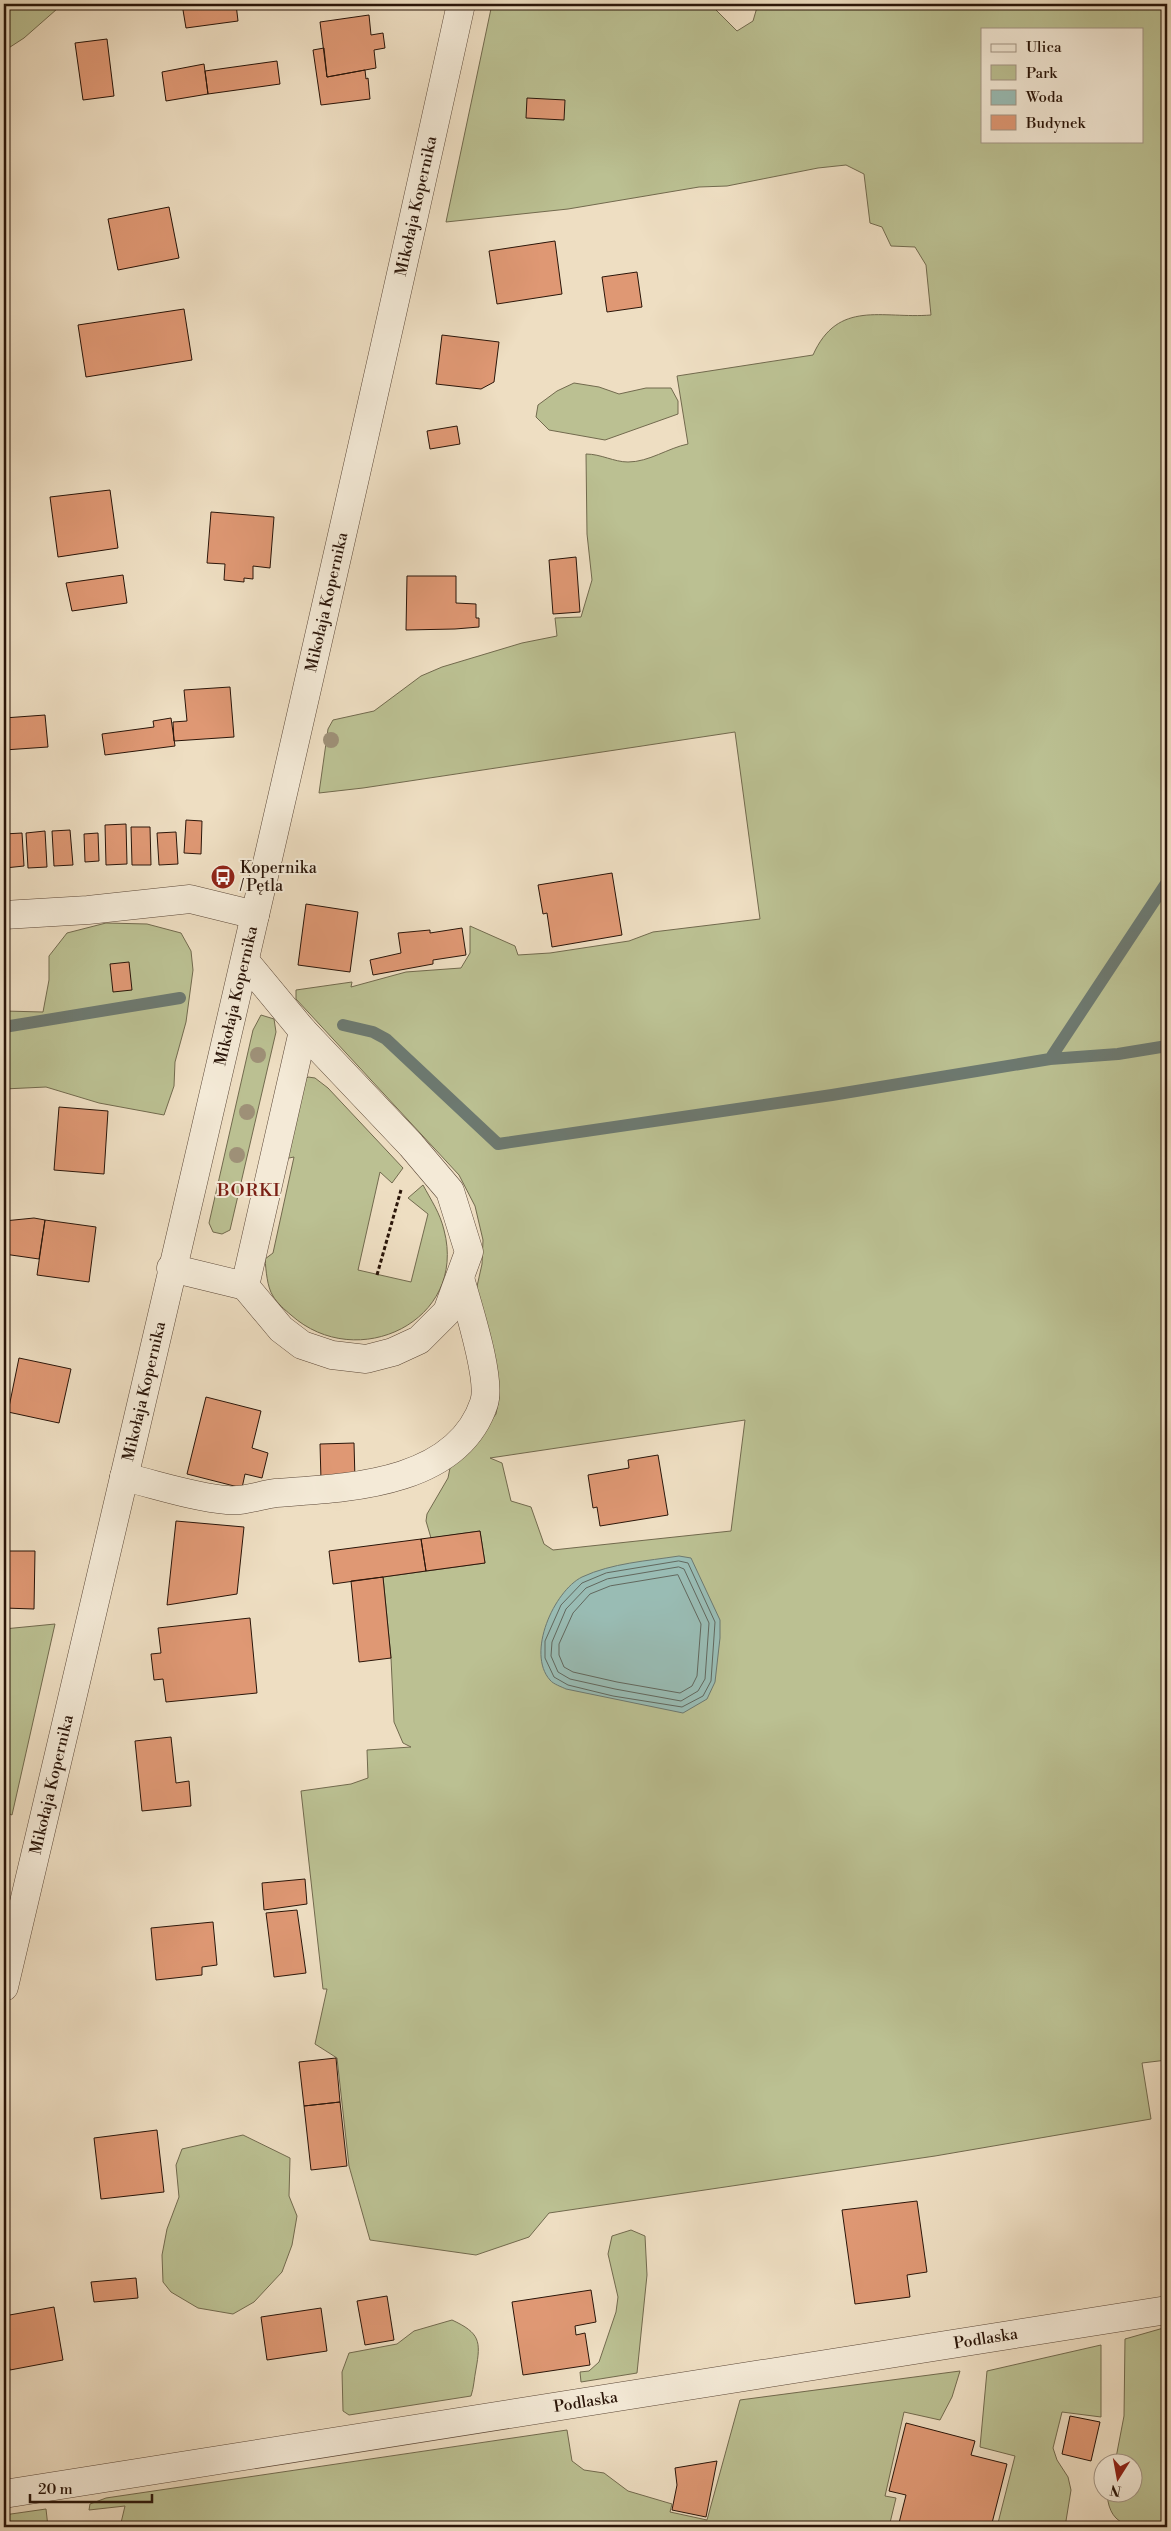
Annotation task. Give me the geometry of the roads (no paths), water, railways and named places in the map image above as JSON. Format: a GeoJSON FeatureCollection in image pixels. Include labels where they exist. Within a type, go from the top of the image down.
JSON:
{"type":"FeatureCollection","features":[{"type":"Feature","properties":{"kind":"street","name":"Mikołaja Kopernika"},"geometry":{"type":"LineString","coordinates":[[4,1987],[375,395],[461,4]]}},
{"type":"Feature","properties":{"kind":"street"},"geometry":{"type":"LineString","coordinates":[[4,915],[88,910],[190,899],[255,915]]}},
{"type":"Feature","properties":{"kind":"street"},"geometry":{"type":"LineString","coordinates":[[171,1268],[245,1286],[281,1329],[302,1344],[332,1355],[366,1359],[393,1352],[419,1340],[447,1312],[469,1252],[450,1191],[423,1158],[303,1031],[244,961]]}},
{"type":"Feature","properties":{"kind":"street"},"geometry":{"type":"LineString","coordinates":[[245,1286],[303,1031]]}},
{"type":"Feature","properties":{"kind":"street"},"geometry":{"type":"LineString","coordinates":[[124,1477],[229,1501],[269,1494],[340,1489],[386,1481],[439,1458],[459,1444],[473,1427],[485,1401],[483,1363],[460,1278]]}},
{"type":"Feature","properties":{"kind":"street","name":"Podlaska"},"geometry":{"type":"LineString","coordinates":[[4,2494],[1167,2310]]}},
{"type":"Feature","properties":{"kind":"water"},"geometry":{"type":"Polygon","coordinates":[[[679,1556],[691,1558],[720,1620],[715,1682],[707,1699],[683,1713],[566,1689],[550,1680],[543,1668],[541,1654],[542,1639],[553,1609],[572,1584],[593,1572],[630,1563],[679,1556]]]}},
{"type":"Feature","properties":{"kind":"waterway"},"geometry":{"type":"LineString","coordinates":[[1050,1059],[1167,882]]}},
{"type":"Feature","properties":{"kind":"waterway"},"geometry":{"type":"LineString","coordinates":[[4,1027],[180,998]]}},
{"type":"Feature","properties":{"kind":"waterway"},"geometry":{"type":"LineString","coordinates":[[343,1025],[373,1032],[386,1039],[498,1144],[832,1095],[1050,1059],[1118,1054],[1167,1046]]}},
{"type":"Feature","properties":{"kind":"place","name":"Kopernika / Pętla"},"geometry":{"type":"Point","coordinates":[223,877]}},
{"type":"Feature","properties":{"kind":"district","name":"BORKI"},"geometry":{"type":"Point","coordinates":[249,1190]}}]}
